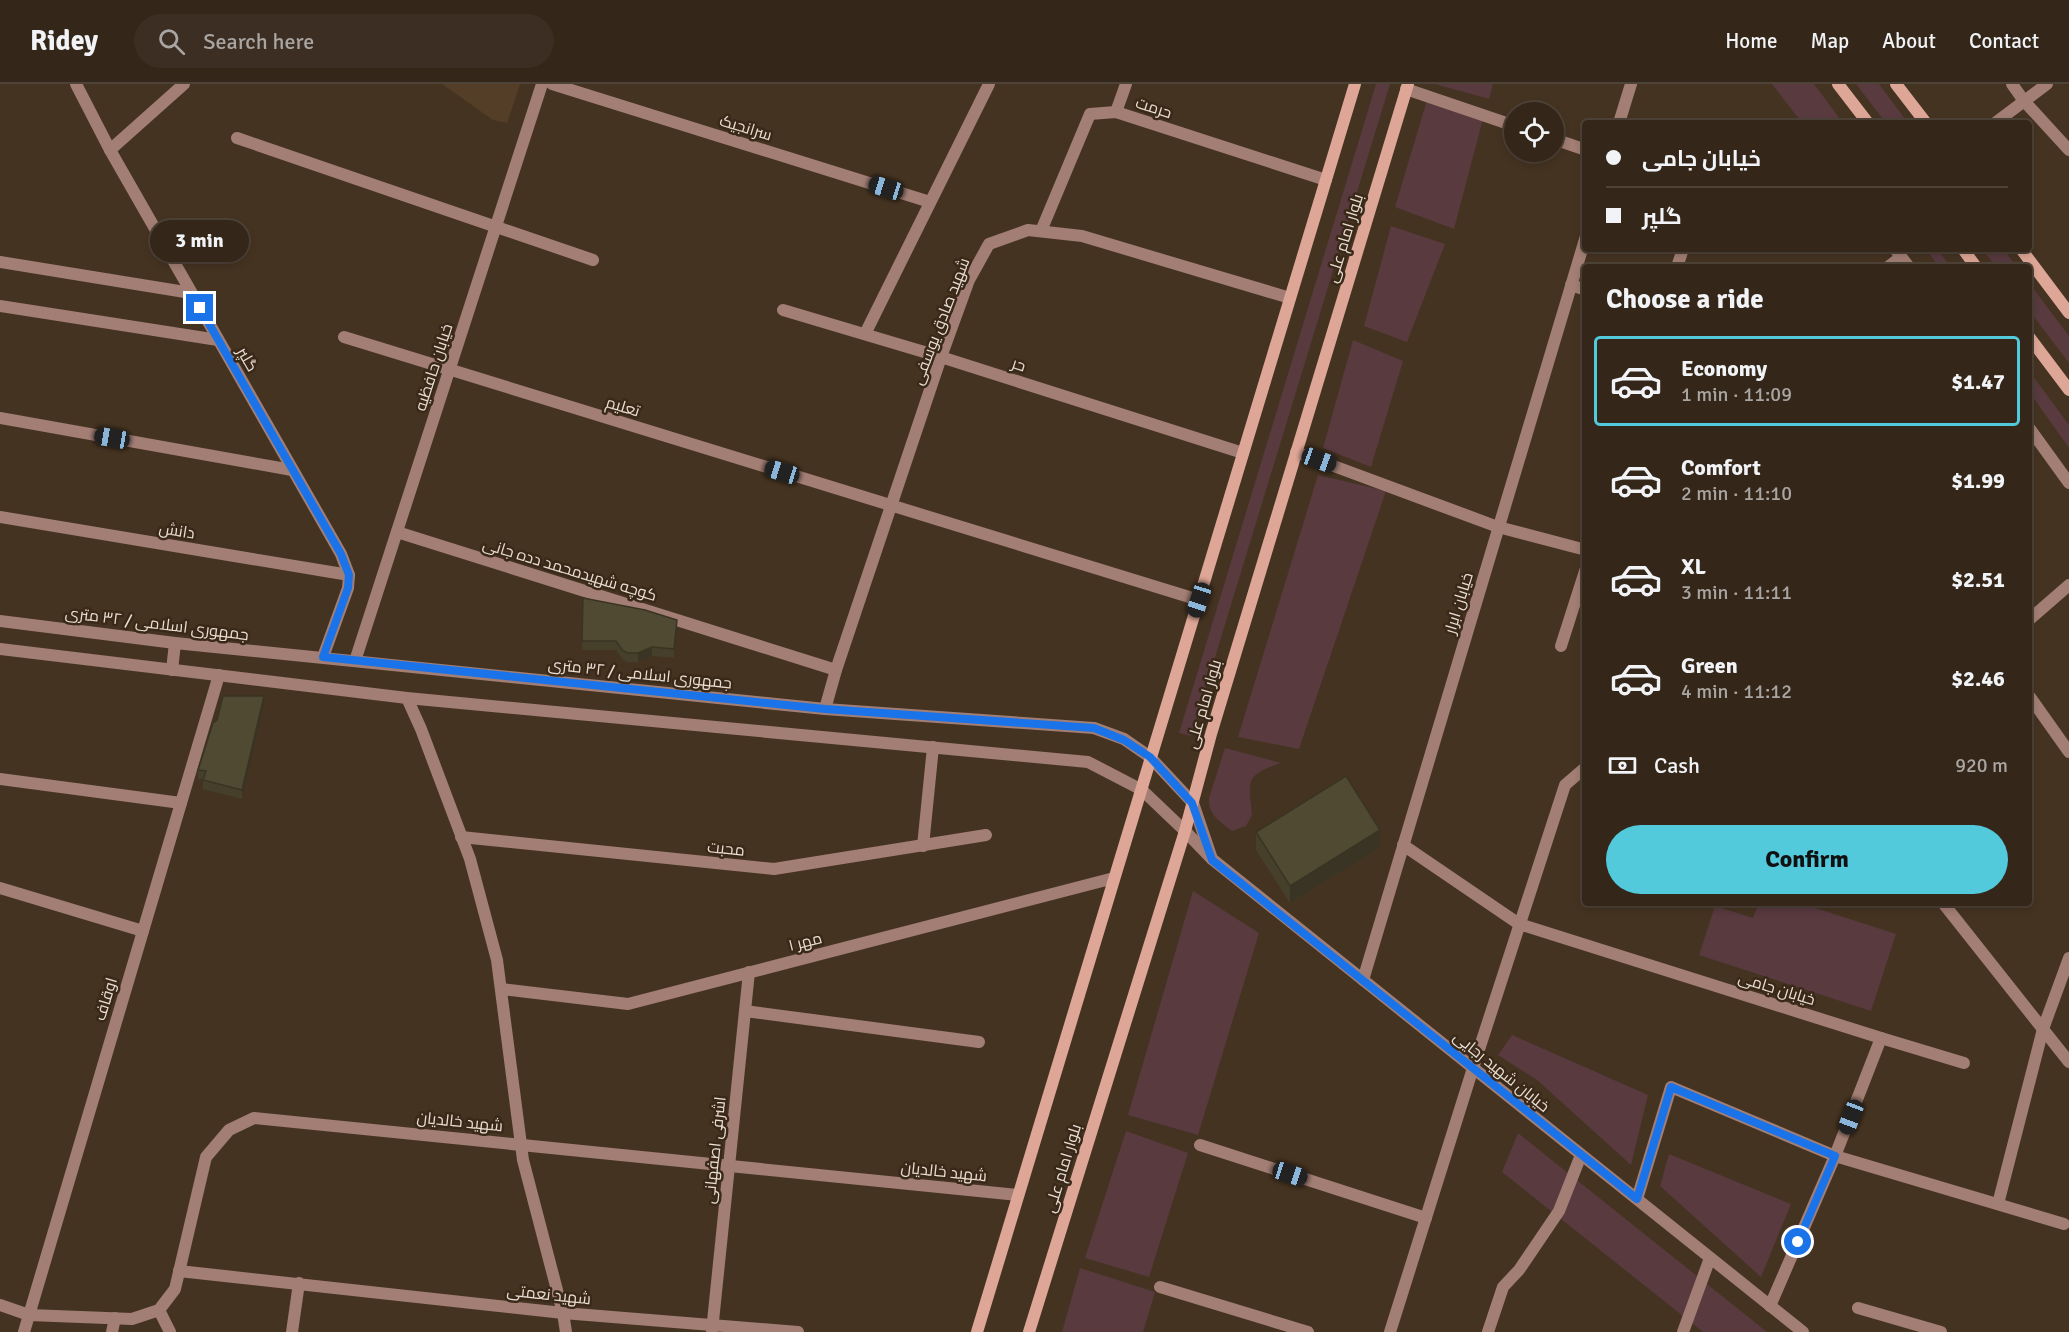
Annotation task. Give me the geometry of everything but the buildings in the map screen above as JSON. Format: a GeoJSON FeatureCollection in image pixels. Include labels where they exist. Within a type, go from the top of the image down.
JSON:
{"type":"FeatureCollection","features":[{"type":"Feature","properties":{"kind":"main road","name":"بلوار امام علی"},"geometry":{"type":"LineString","coordinates":[[977,1332],[1355,84]]}},
{"type":"Feature","properties":{"kind":"main road"},"geometry":{"type":"LineString","coordinates":[[1838,84],[1866,120]]}},
{"type":"Feature","properties":{"kind":"main road"},"geometry":{"type":"LineString","coordinates":[[1896,84],[1924,120]]}},
{"type":"Feature","properties":{"kind":"main road","name":"بلوار امام علی"},"geometry":{"type":"LineString","coordinates":[[1029,1332],[1185,831],[1214,723],[1407,87]]}},
{"type":"Feature","properties":{"kind":"main road"},"geometry":{"type":"LineString","coordinates":[[2023,252],[2069,313]]}},
{"type":"Feature","properties":{"kind":"main road"},"geometry":{"type":"LineString","coordinates":[[2032,341],[2069,390]]}},
{"type":"Feature","properties":{"kind":"street","name":"گلپر"},"geometry":{"type":"LineString","coordinates":[[76,84],[110,150],[341,554],[349,575]]}},
{"type":"Feature","properties":{"kind":"street"},"geometry":{"type":"LineString","coordinates":[[110,150],[184,84]]}},
{"type":"Feature","properties":{"kind":"street","name":"خیابان حافظیه"},"geometry":{"type":"LineString","coordinates":[[355,661],[542,84]]}},
{"type":"Feature","properties":{"kind":"street","name":"سرانجیک"},"geometry":{"type":"LineString","coordinates":[[552,84],[930,202]]}},
{"type":"Feature","properties":{"kind":"street"},"geometry":{"type":"LineString","coordinates":[[865,334],[989,84]]}},
{"type":"Feature","properties":{"kind":"street"},"geometry":{"type":"LineString","coordinates":[[1116,112],[1126,84]]}},
{"type":"Feature","properties":{"kind":"street"},"geometry":{"type":"LineString","coordinates":[[1620,120],[1631,84]]}},
{"type":"Feature","properties":{"kind":"street"},"geometry":{"type":"LineString","coordinates":[[2012,84],[2069,150]]}},
{"type":"Feature","properties":{"kind":"street"},"geometry":{"type":"LineString","coordinates":[[1999,120],[2047,84]]}},
{"type":"Feature","properties":{"kind":"street"},"geometry":{"type":"LineString","coordinates":[[1407,87],[1504,122]]}},
{"type":"Feature","properties":{"kind":"street","name":"حرمت"},"geometry":{"type":"LineString","coordinates":[[1041,231],[1090,114],[1116,112],[1326,180]]}},
{"type":"Feature","properties":{"kind":"street"},"geometry":{"type":"LineString","coordinates":[[237,138],[593,260]]}},
{"type":"Feature","properties":{"kind":"street"},"geometry":{"type":"LineString","coordinates":[[1564,142],[1582,149]]}},
{"type":"Feature","properties":{"kind":"street","name":"شهید صادق یوسفی"},"geometry":{"type":"LineString","coordinates":[[825,709],[941,357],[969,280],[989,244],[1028,230],[1082,236],[1290,298]]}},
{"type":"Feature","properties":{"kind":"street","name":"خیابان ابرار"},"geometry":{"type":"LineString","coordinates":[[1362,980],[1582,249]]}},
{"type":"Feature","properties":{"kind":"street"},"geometry":{"type":"LineString","coordinates":[[0,262],[191,293]]}},
{"type":"Feature","properties":{"kind":"street"},"geometry":{"type":"LineString","coordinates":[[1571,285],[1582,289]]}},
{"type":"Feature","properties":{"kind":"street"},"geometry":{"type":"LineString","coordinates":[[0,306],[218,340]]}},
{"type":"Feature","properties":{"kind":"street","name":"حر"},"geometry":{"type":"LineString","coordinates":[[783,310],[941,357],[1244,453]]}},
{"type":"Feature","properties":{"kind":"street","name":"تعلیم"},"geometry":{"type":"LineString","coordinates":[[344,337],[1199,600]]}},
{"type":"Feature","properties":{"kind":"street"},"geometry":{"type":"LineString","coordinates":[[0,418],[292,470]]}},
{"type":"Feature","properties":{"kind":"street"},"geometry":{"type":"LineString","coordinates":[[2032,432],[2069,483]]}},
{"type":"Feature","properties":{"kind":"street"},"geometry":{"type":"LineString","coordinates":[[1296,452],[1498,527],[1582,549]]}},
{"type":"Feature","properties":{"kind":"street","name":"دانش"},"geometry":{"type":"LineString","coordinates":[[0,517],[349,575]]}},
{"type":"Feature","properties":{"kind":"street","name":"کوچه شهیدمحمد دده جانی"},"geometry":{"type":"LineString","coordinates":[[397,532],[836,670]]}},
{"type":"Feature","properties":{"kind":"street"},"geometry":{"type":"LineString","coordinates":[[323,657],[348,588],[349,575]]}},
{"type":"Feature","properties":{"kind":"street"},"geometry":{"type":"LineString","coordinates":[[1561,646],[1582,580]]}},
{"type":"Feature","properties":{"kind":"street"},"geometry":{"type":"LineString","coordinates":[[2032,617],[2069,585]]}},
{"type":"Feature","properties":{"kind":"street","name":"جمهوری اسلامی / ۳۲ متری"},"geometry":{"type":"LineString","coordinates":[[0,621],[175,643],[825,709],[1094,728],[1124,740],[1150,757],[1192,803],[1212,860]]}},
{"type":"Feature","properties":{"kind":"street"},"geometry":{"type":"LineString","coordinates":[[172,670],[175,643]]}},
{"type":"Feature","properties":{"kind":"street"},"geometry":{"type":"LineString","coordinates":[[0,649],[407,698],[1088,762],[1142,790]]}},
{"type":"Feature","properties":{"kind":"street","name":"اوقاف"},"geometry":{"type":"LineString","coordinates":[[24,1332],[219,675]]}},
{"type":"Feature","properties":{"kind":"street"},"geometry":{"type":"LineString","coordinates":[[407,698],[470,859],[497,960],[523,1160],[566,1332]]}},
{"type":"Feature","properties":{"kind":"street"},"geometry":{"type":"LineString","coordinates":[[2032,700],[2069,752]]}},
{"type":"Feature","properties":{"kind":"street"},"geometry":{"type":"LineString","coordinates":[[923,846],[933,747]]}},
{"type":"Feature","properties":{"kind":"street"},"geometry":{"type":"LineString","coordinates":[[1390,1332],[1565,785],[1582,770]]}},
{"type":"Feature","properties":{"kind":"street"},"geometry":{"type":"LineString","coordinates":[[0,779],[181,803]]}},
{"type":"Feature","properties":{"kind":"street","name":"خیابان شهید رجایی"},"geometry":{"type":"LineString","coordinates":[[1142,790],[1212,860],[1803,1332]]}},
{"type":"Feature","properties":{"kind":"street","name":"محبت"},"geometry":{"type":"LineString","coordinates":[[461,837],[774,869],[986,835]]}},
{"type":"Feature","properties":{"kind":"street","name":"خیابان جامی"},"geometry":{"type":"LineString","coordinates":[[1403,845],[1519,924],[1964,1063]]}},
{"type":"Feature","properties":{"kind":"street","name":"مهر ۱"},"geometry":{"type":"LineString","coordinates":[[501,989],[628,1004],[1114,878]]}},
{"type":"Feature","properties":{"kind":"street"},"geometry":{"type":"LineString","coordinates":[[0,888],[143,931]]}},
{"type":"Feature","properties":{"kind":"street"},"geometry":{"type":"LineString","coordinates":[[1944,906],[2069,1062]]}},
{"type":"Feature","properties":{"kind":"street"},"geometry":{"type":"LineString","coordinates":[[1998,1204],[2043,1029],[2069,958]]}},
{"type":"Feature","properties":{"kind":"street","name":"اشرفی اصفهانی"},"geometry":{"type":"LineString","coordinates":[[712,1328],[749,972]]}},
{"type":"Feature","properties":{"kind":"street"},"geometry":{"type":"LineString","coordinates":[[745,1011],[980,1042]]}},
{"type":"Feature","properties":{"kind":"street"},"geometry":{"type":"LineString","coordinates":[[1770,1306],[1835,1156],[1881,1038]]}},
{"type":"Feature","properties":{"kind":"street"},"geometry":{"type":"LineString","coordinates":[[1637,1199],[1671,1087],[1835,1156],[2064,1224]]}},
{"type":"Feature","properties":{"kind":"street","name":"شهید خالدیان"},"geometry":{"type":"LineString","coordinates":[[159,1310],[175,1289],[206,1157],[229,1130],[254,1118],[1018,1195]]}},
{"type":"Feature","properties":{"kind":"street"},"geometry":{"type":"LineString","coordinates":[[1200,1145],[1426,1218]]}},
{"type":"Feature","properties":{"kind":"street"},"geometry":{"type":"LineString","coordinates":[[1488,1332],[1503,1287],[1519,1270],[1559,1211],[1581,1155]]}},
{"type":"Feature","properties":{"kind":"street"},"geometry":{"type":"LineString","coordinates":[[1683,1332],[1710,1258]]}},
{"type":"Feature","properties":{"kind":"street","name":"شهید نعمتی"},"geometry":{"type":"LineString","coordinates":[[180,1271],[712,1328],[798,1332]]}},
{"type":"Feature","properties":{"kind":"street"},"geometry":{"type":"LineString","coordinates":[[292,1332],[299,1283]]}},
{"type":"Feature","properties":{"kind":"street"},"geometry":{"type":"LineString","coordinates":[[1160,1287],[1308,1332]]}},
{"type":"Feature","properties":{"kind":"street"},"geometry":{"type":"LineString","coordinates":[[0,1305],[29,1315],[132,1319],[159,1310],[170,1332]]}},
{"type":"Feature","properties":{"kind":"street"},"geometry":{"type":"LineString","coordinates":[[1858,1308],[1941,1332]]}},
{"type":"Feature","properties":{"kind":"street"},"geometry":{"type":"LineString","coordinates":[[112,1332],[115,1318]]}},
{"type":"Feature","properties":{"kind":"shaded area"},"geometry":{"type":"Polygon","coordinates":[[[442,84],[520,84],[507,123],[493,120],[442,84]]]}},
{"type":"Feature","properties":{"kind":"shaded area"},"geometry":{"type":"Polygon","coordinates":[[[1376,84],[1390,84],[1191,736],[1179,733],[1376,84]]]}},
{"type":"Feature","properties":{"kind":"shaded area"},"geometry":{"type":"Polygon","coordinates":[[[1435,84],[1493,84],[1489,99],[1435,84]]]}},
{"type":"Feature","properties":{"kind":"shaded area"},"geometry":{"type":"Polygon","coordinates":[[[1772,84],[1814,84],[1841,120],[1800,120],[1772,84]]]}},
{"type":"Feature","properties":{"kind":"shaded area"},"geometry":{"type":"Polygon","coordinates":[[[1856,84],[1879,84],[1906,120],[1884,120],[1856,84]]]}},
{"type":"Feature","properties":{"kind":"shaded area"},"geometry":{"type":"Polygon","coordinates":[[[1427,100],[1484,115],[1454,229],[1395,207],[1427,100]]]}},
{"type":"Feature","properties":{"kind":"shaded area"},"geometry":{"type":"Polygon","coordinates":[[[1391,226],[1445,244],[1407,342],[1364,326],[1391,226]]]}},
{"type":"Feature","properties":{"kind":"shaded area"},"geometry":{"type":"Polygon","coordinates":[[[1928,252],[1939,252],[1949,264],[1937,264],[1928,252]]]}},
{"type":"Feature","properties":{"kind":"shaded area"},"geometry":{"type":"Polygon","coordinates":[[[1984,252],[2005,252],[2015,264],[1994,264],[1984,252]]]}},
{"type":"Feature","properties":{"kind":"shaded area"},"geometry":{"type":"Polygon","coordinates":[[[2032,287],[2069,336],[2069,363],[2032,315],[2032,287]]]}},
{"type":"Feature","properties":{"kind":"shaded area"},"geometry":{"type":"Polygon","coordinates":[[[1353,340],[1403,361],[1371,467],[1323,448],[1353,340]]]}},
{"type":"Feature","properties":{"kind":"shaded area"},"geometry":{"type":"Polygon","coordinates":[[[2032,375],[2069,425],[2069,448],[2032,396],[2032,375]]]}},
{"type":"Feature","properties":{"kind":"shaded area"},"geometry":{"type":"Polygon","coordinates":[[[1318,475],[1386,491],[1299,749],[1238,737],[1318,475]]]}},
{"type":"Feature","properties":{"kind":"shaded area"},"geometry":{"type":"Polygon","coordinates":[[[1225,748],[1281,763],[1255,776],[1250,787],[1252,815],[1246,826],[1232,831],[1216,817],[1209,804],[1225,748]]]}},
{"type":"Feature","properties":{"kind":"shaded area"},"geometry":{"type":"Polygon","coordinates":[[[1193,891],[1259,933],[1198,1135],[1128,1115],[1193,891]]]}},
{"type":"Feature","properties":{"kind":"shaded area"},"geometry":{"type":"Polygon","coordinates":[[[1715,906],[1753,918],[1758,906],[1809,906],[1896,934],[1871,1011],[1699,955],[1715,906]]]}},
{"type":"Feature","properties":{"kind":"shaded area"},"geometry":{"type":"Polygon","coordinates":[[[1512,1035],[1648,1095],[1631,1165],[1537,1080],[1498,1055],[1512,1035]]]}},
{"type":"Feature","properties":{"kind":"shaded area"},"geometry":{"type":"Polygon","coordinates":[[[1126,1131],[1188,1153],[1149,1277],[1085,1258],[1126,1131]]]}},
{"type":"Feature","properties":{"kind":"shaded area"},"geometry":{"type":"Polygon","coordinates":[[[1518,1133],[1767,1332],[1703,1332],[1502,1172],[1518,1133]]]}},
{"type":"Feature","properties":{"kind":"shaded area"},"geometry":{"type":"Polygon","coordinates":[[[1669,1154],[1791,1204],[1761,1277],[1660,1186],[1669,1154]]]}},
{"type":"Feature","properties":{"kind":"shaded area"},"geometry":{"type":"Polygon","coordinates":[[[1080,1268],[1155,1292],[1143,1332],[1062,1332],[1080,1268]]]}},
{"type":"Feature","properties":{"kind":"route"},"geometry":{"type":"LineString","coordinates":[[200,308],[341,554],[349,575],[348,588],[323,657],[825,709],[1094,728],[1124,740],[1150,757],[1192,803],[1212,860],[1637,1199],[1671,1087],[1835,1156],[1798,1242]]}}]}
